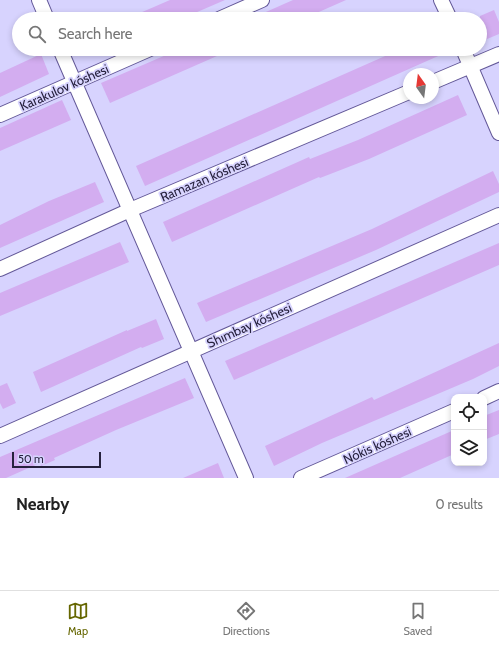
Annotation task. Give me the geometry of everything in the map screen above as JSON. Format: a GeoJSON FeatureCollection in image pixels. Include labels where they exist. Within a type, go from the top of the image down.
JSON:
{"type":"FeatureCollection","features":[{"type":"Feature","properties":{"kind":"street"},"geometry":{"type":"LineString","coordinates":[[39,0],[44,12]]}},
{"type":"Feature","properties":{"kind":"street"},"geometry":{"type":"LineString","coordinates":[[235,12],[262,0]]}},
{"type":"Feature","properties":{"kind":"street"},"geometry":{"type":"LineString","coordinates":[[441,0],[447,12]]}},
{"type":"Feature","properties":{"kind":"street"},"geometry":{"type":"LineString","coordinates":[[439,79],[499,54]]}},
{"type":"Feature","properties":{"kind":"street"},"geometry":{"type":"LineString","coordinates":[[63,56],[246,478]]}},
{"type":"Feature","properties":{"kind":"street","name":"Karakulov kóshesi"},"geometry":{"type":"LineString","coordinates":[[0,115],[134,56]]}},
{"type":"Feature","properties":{"kind":"street"},"geometry":{"type":"LineString","coordinates":[[467,56],[499,133]]}},
{"type":"Feature","properties":{"kind":"street","name":"Ramazan kóshesi"},"geometry":{"type":"LineString","coordinates":[[0,269],[130,210],[403,95]]}},
{"type":"Feature","properties":{"kind":"street","name":"Shımbay kóshesi"},"geometry":{"type":"LineString","coordinates":[[0,436],[499,215]]}},
{"type":"Feature","properties":{"kind":"street"},"geometry":{"type":"LineString","coordinates":[[487,397],[499,391]]}},
{"type":"Feature","properties":{"kind":"street","name":"Nókis kóshesi"},"geometry":{"type":"LineString","coordinates":[[301,478],[451,412]]}},
{"type":"Feature","properties":{"kind":"building"},"geometry":{"type":"Polygon","coordinates":[[[170,0],[225,0],[197,12],[142,12],[170,0]]]}},
{"type":"Feature","properties":{"kind":"building"},"geometry":{"type":"Polygon","coordinates":[[[293,0],[346,0],[319,12],[266,12],[293,0]]]}},
{"type":"Feature","properties":{"kind":"building"},"geometry":{"type":"Polygon","coordinates":[[[494,10],[499,22],[499,34],[487,39],[487,13],[494,10]]]}},
{"type":"Feature","properties":{"kind":"building"},"geometry":{"type":"Polygon","coordinates":[[[37,56],[42,56],[49,74],[0,97],[0,73],[37,56]]]}},
{"type":"Feature","properties":{"kind":"building"},"geometry":{"type":"Polygon","coordinates":[[[164,56],[217,56],[110,103],[101,83],[164,56]]]}},
{"type":"Feature","properties":{"kind":"building"},"geometry":{"type":"Polygon","coordinates":[[[385,56],[438,56],[411,68],[403,68],[403,72],[145,186],[136,166],[385,56]]]}},
{"type":"Feature","properties":{"kind":"building"},"geometry":{"type":"Polygon","coordinates":[[[458,95],[467,115],[369,159],[320,178],[319,177],[172,242],[163,222],[309,157],[310,159],[358,140],[458,95]]]}},
{"type":"Feature","properties":{"kind":"building"},"geometry":{"type":"Polygon","coordinates":[[[62,100],[71,120],[0,151],[0,128],[62,100]]]}},
{"type":"Feature","properties":{"kind":"building"},"geometry":{"type":"Polygon","coordinates":[[[493,171],[499,184],[499,192],[376,250],[206,322],[197,303],[372,229],[493,171]]]}},
{"type":"Feature","properties":{"kind":"building"},"geometry":{"type":"Polygon","coordinates":[[[95,182],[104,202],[0,248],[0,225],[49,201],[95,182]]]}},
{"type":"Feature","properties":{"kind":"building"},"geometry":{"type":"Polygon","coordinates":[[[120,242],[129,262],[0,316],[0,293],[120,242]]]}},
{"type":"Feature","properties":{"kind":"building"},"geometry":{"type":"Polygon","coordinates":[[[499,243],[499,265],[234,380],[225,361],[499,243]]]}},
{"type":"Feature","properties":{"kind":"building"},"geometry":{"type":"Polygon","coordinates":[[[156,319],[164,339],[142,348],[141,347],[41,392],[33,372],[127,330],[156,319]]]}},
{"type":"Feature","properties":{"kind":"building"},"geometry":{"type":"Polygon","coordinates":[[[499,343],[499,366],[473,379],[322,443],[274,466],[265,446],[372,397],[374,400],[499,343]]]}},
{"type":"Feature","properties":{"kind":"building"},"geometry":{"type":"Polygon","coordinates":[[[185,378],[194,398],[116,430],[54,458],[55,460],[41,466],[40,463],[6,478],[0,478],[0,457],[185,378]]]}},
{"type":"Feature","properties":{"kind":"building"},"geometry":{"type":"Polygon","coordinates":[[[7,383],[16,403],[3,409],[0,403],[0,386],[7,383]]]}},
{"type":"Feature","properties":{"kind":"building"},"geometry":{"type":"Polygon","coordinates":[[[499,410],[499,434],[487,439],[487,430],[487,415],[499,410]]]}},
{"type":"Feature","properties":{"kind":"building"},"geometry":{"type":"Polygon","coordinates":[[[451,431],[451,455],[400,478],[345,478],[451,431]]]}},
{"type":"Feature","properties":{"kind":"building"},"geometry":{"type":"Polygon","coordinates":[[[218,463],[224,478],[183,478],[218,463]]]}}]}
